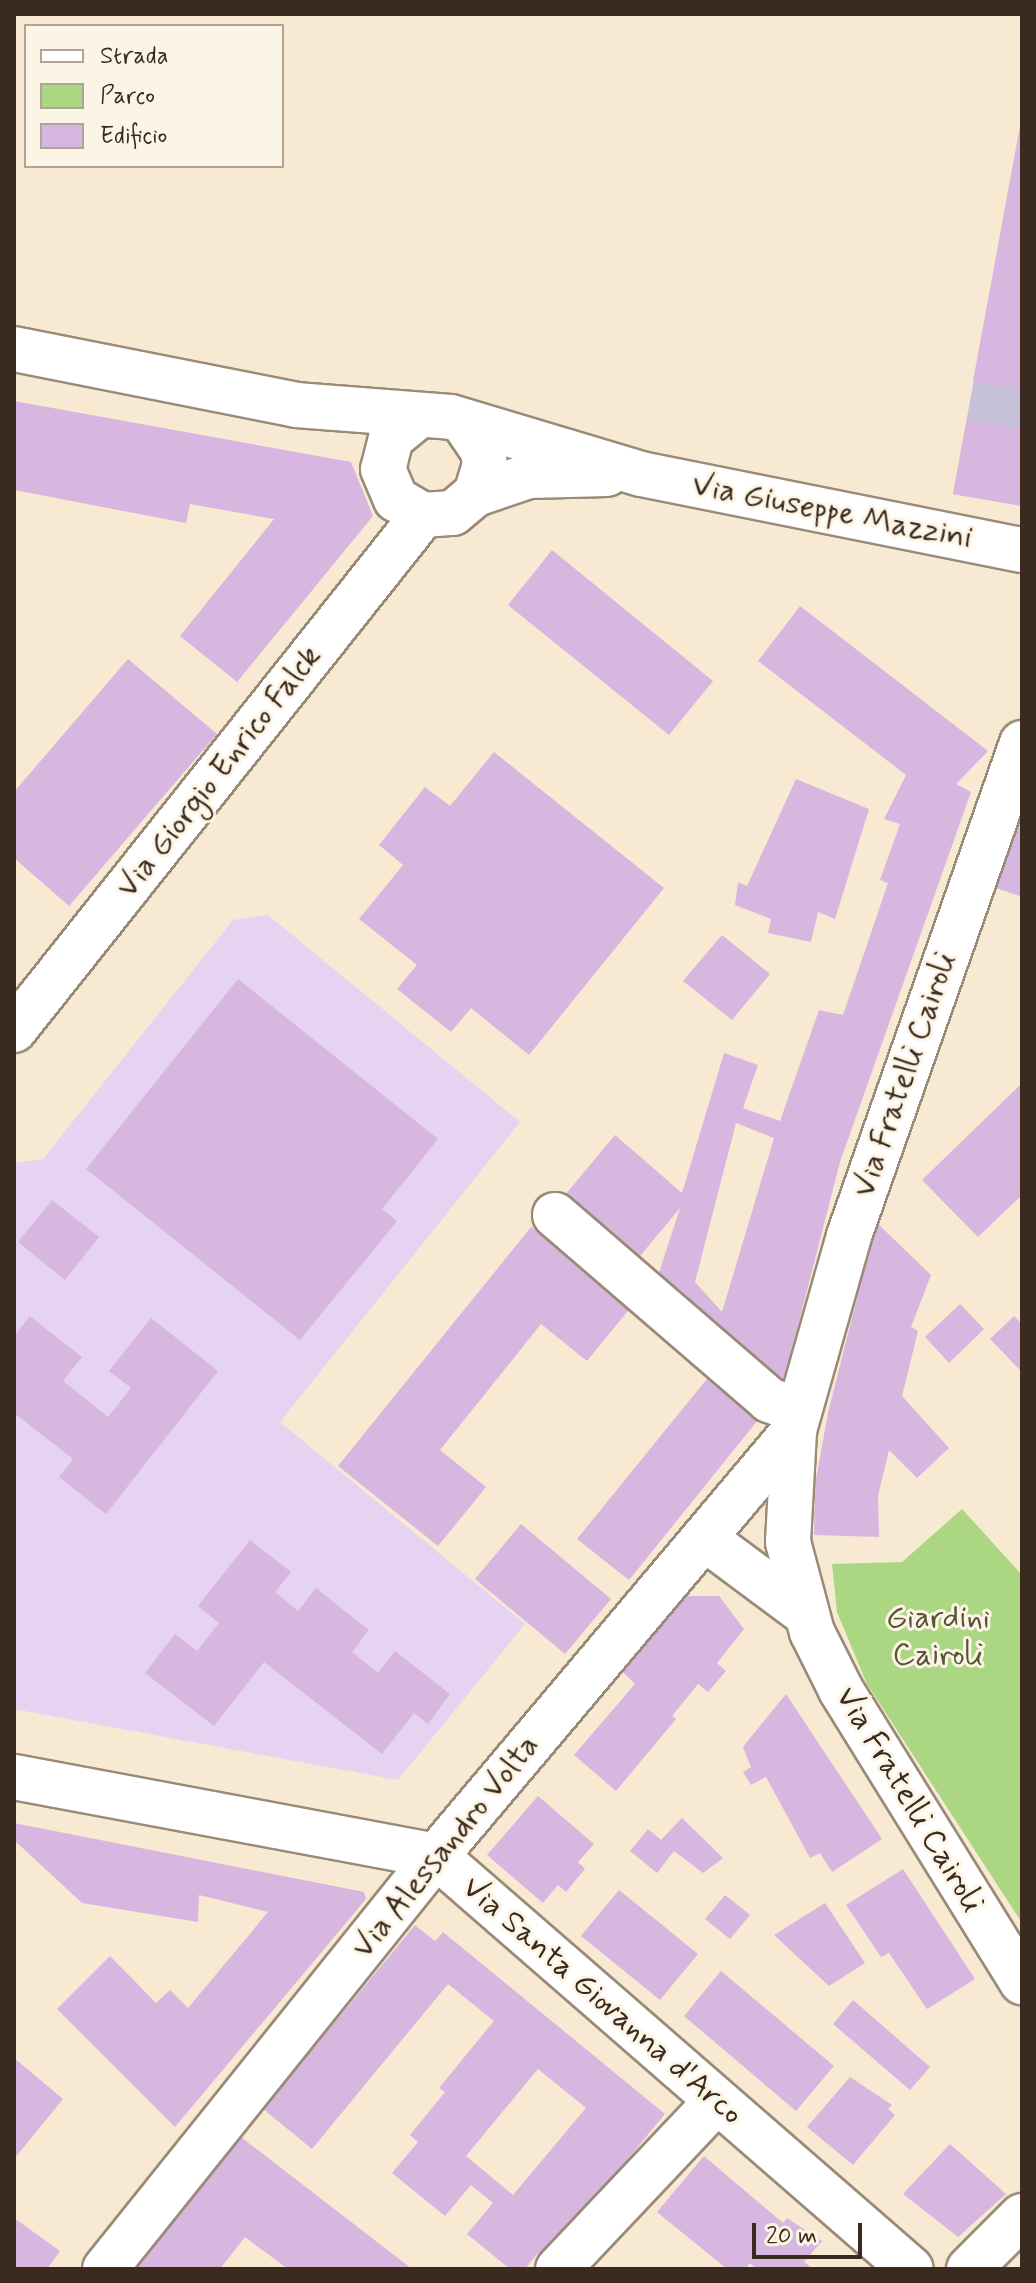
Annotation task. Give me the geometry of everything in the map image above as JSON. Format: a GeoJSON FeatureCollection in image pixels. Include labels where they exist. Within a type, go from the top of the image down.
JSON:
{"type":"FeatureCollection","features":[{"type":"Feature","properties":{"kind":"street","name":"Via Giuseppe Mazzini"},"geometry":{"type":"LineString","coordinates":[[14,349],[296,405],[416,418],[451,417],[466,426],[529,437],[641,474],[1022,550]]}},
{"type":"Feature","properties":{"kind":"street","name":"Via Giuseppe Mazzini"},"geometry":{"type":"LineString","coordinates":[[296,405],[385,453]]}},
{"type":"Feature","properties":{"kind":"street"},"geometry":{"type":"LineString","coordinates":[[416,418],[402,426],[385,453],[387,485],[402,504],[423,515]]}},
{"type":"Feature","properties":{"kind":"street"},"geometry":{"type":"LineString","coordinates":[[466,426],[483,451],[485,465],[476,494]]}},
{"type":"Feature","properties":{"kind":"street","name":"Via Giuseppe Mazzini"},"geometry":{"type":"LineString","coordinates":[[423,515],[453,513],[476,494],[529,476],[641,474]]}},
{"type":"Feature","properties":{"kind":"street","name":"Via Giorgio Enrico Falck"},"geometry":{"type":"LineString","coordinates":[[14,1030],[423,515]]}},
{"type":"Feature","properties":{"kind":"street","name":"Via Fratelli Cairoli"},"geometry":{"type":"LineString","coordinates":[[1016,1965],[841,1690],[805,1613],[788,1542],[797,1421],[849,1236],[1022,743]]}},
{"type":"Feature","properties":{"kind":"street"},"geometry":{"type":"LineString","coordinates":[[555,1215],[797,1421]]}},
{"type":"Feature","properties":{"kind":"street","name":"Via Alessandro Volta"},"geometry":{"type":"LineString","coordinates":[[105,2269],[436,1856],[704,1538],[797,1421]]}},
{"type":"Feature","properties":{"kind":"street","name":"Via Fratelli Cairoli"},"geometry":{"type":"LineString","coordinates":[[704,1538],[805,1613]]}},
{"type":"Feature","properties":{"kind":"street","name":"Via Santa Giovanna d'Arco"},"geometry":{"type":"LineString","coordinates":[[14,1777],[436,1856],[911,2269]]}},
{"type":"Feature","properties":{"kind":"street"},"geometry":{"type":"LineString","coordinates":[[558,2269],[717,2101]]}},
{"type":"Feature","properties":{"kind":"street"},"geometry":{"type":"LineString","coordinates":[[969,2269],[1022,2216]]}},
{"type":"Feature","properties":{"kind":"shaded area"},"geometry":{"type":"Polygon","coordinates":[[[1022,118],[1022,506],[953,494],[1022,118]]]}},
{"type":"Feature","properties":{"kind":"shaded area"},"geometry":{"type":"Polygon","coordinates":[[[268,915],[520,1122],[280,1422],[525,1624],[398,1780],[14,1709],[14,1163],[43,1159],[233,920],[268,915]]]}},
{"type":"Feature","properties":{"kind":"green space","name":"Giardini Cairoli"},"geometry":{"type":"Polygon","coordinates":[[[962,1509],[1022,1575],[1022,1923],[867,1684],[837,1612],[832,1564],[902,1562],[962,1509]]]}},
{"type":"Feature","properties":{"kind":"building"},"geometry":{"type":"Polygon","coordinates":[[[1022,126],[1022,390],[973,381],[1022,126]]]}},
{"type":"Feature","properties":{"kind":"building"},"geometry":{"type":"Polygon","coordinates":[[[14,401],[351,462],[373,516],[237,682],[180,636],[274,519],[190,504],[186,523],[14,490],[14,401]]]}},
{"type":"Feature","properties":{"kind":"building"},"geometry":{"type":"Polygon","coordinates":[[[967,419],[1022,429],[1022,506],[953,494],[967,419]]]}},
{"type":"Feature","properties":{"kind":"building"},"geometry":{"type":"Polygon","coordinates":[[[552,550],[713,681],[669,735],[508,605],[552,550]]]}},
{"type":"Feature","properties":{"kind":"building"},"geometry":{"type":"Polygon","coordinates":[[[800,606],[988,751],[956,784],[971,792],[840,1162],[784,1380],[767,1385],[654,1288],[680,1208],[640,1256],[566,1194],[615,1135],[682,1193],[724,1053],[758,1065],[743,1108],[780,1121],[819,1010],[843,1015],[888,883],[880,880],[900,824],[884,819],[906,775],[758,661],[800,606]],[[736,1123],[695,1282],[722,1312],[774,1138],[736,1123]]]}},
{"type":"Feature","properties":{"kind":"building"},"geometry":{"type":"Polygon","coordinates":[[[128,659],[217,734],[69,906],[14,858],[14,792],[128,659]]]}},
{"type":"Feature","properties":{"kind":"building"},"geometry":{"type":"Polygon","coordinates":[[[494,752],[664,888],[529,1055],[471,1008],[451,1032],[397,989],[417,965],[359,919],[403,865],[379,845],[425,787],[450,806],[494,752]]]}},
{"type":"Feature","properties":{"kind":"building"},"geometry":{"type":"Polygon","coordinates":[[[796,779],[869,809],[835,919],[818,912],[811,942],[768,933],[771,919],[735,905],[738,882],[747,886],[796,779]]]}},
{"type":"Feature","properties":{"kind":"building"},"geometry":{"type":"Polygon","coordinates":[[[1022,817],[1022,897],[996,888],[1022,817]]]}},
{"type":"Feature","properties":{"kind":"building"},"geometry":{"type":"Polygon","coordinates":[[[722,935],[770,974],[732,1020],[683,981],[722,935]]]}},
{"type":"Feature","properties":{"kind":"building"},"geometry":{"type":"Polygon","coordinates":[[[238,979],[438,1139],[382,1209],[397,1221],[300,1340],[86,1169],[238,979]]]}},
{"type":"Feature","properties":{"kind":"building"},"geometry":{"type":"Polygon","coordinates":[[[1022,1083],[1022,1195],[978,1237],[922,1180],[1022,1083]]]}},
{"type":"Feature","properties":{"kind":"building"},"geometry":{"type":"Polygon","coordinates":[[[52,1200],[99,1237],[65,1280],[18,1242],[52,1200]]]}},
{"type":"Feature","properties":{"kind":"building"},"geometry":{"type":"Polygon","coordinates":[[[876,1222],[931,1275],[911,1327],[918,1331],[902,1396],[949,1448],[917,1478],[889,1450],[878,1496],[879,1537],[814,1535],[815,1485],[828,1413],[876,1222]]]}},
{"type":"Feature","properties":{"kind":"building"},"geometry":{"type":"Polygon","coordinates":[[[531,1227],[631,1307],[587,1361],[541,1324],[440,1450],[486,1487],[438,1546],[338,1466],[531,1227]]]}},
{"type":"Feature","properties":{"kind":"building"},"geometry":{"type":"Polygon","coordinates":[[[960,1304],[984,1329],[949,1363],[925,1337],[960,1304]]]}},
{"type":"Feature","properties":{"kind":"building"},"geometry":{"type":"Polygon","coordinates":[[[30,1316],[82,1357],[63,1381],[108,1417],[131,1388],[109,1371],[151,1318],[218,1371],[106,1514],[59,1477],[73,1459],[14,1413],[14,1336],[30,1316]]]}},
{"type":"Feature","properties":{"kind":"building"},"geometry":{"type":"Polygon","coordinates":[[[1014,1316],[1022,1324],[1022,1372],[990,1339],[1014,1316]]]}},
{"type":"Feature","properties":{"kind":"building"},"geometry":{"type":"Polygon","coordinates":[[[711,1374],[762,1415],[629,1580],[577,1539],[711,1374]]]}},
{"type":"Feature","properties":{"kind":"building"},"geometry":{"type":"Polygon","coordinates":[[[521,1524],[611,1599],[565,1654],[475,1579],[521,1524]]]}},
{"type":"Feature","properties":{"kind":"building"},"geometry":{"type":"Polygon","coordinates":[[[250,1540],[291,1572],[275,1592],[298,1611],[316,1588],[369,1630],[352,1652],[378,1673],[395,1651],[450,1694],[428,1724],[414,1713],[382,1754],[264,1662],[214,1726],[145,1673],[175,1634],[197,1651],[219,1623],[198,1606],[250,1540]]]}},
{"type":"Feature","properties":{"kind":"building"},"geometry":{"type":"Polygon","coordinates":[[[685,1596],[719,1596],[744,1629],[717,1663],[726,1671],[708,1692],[698,1684],[672,1716],[676,1719],[616,1791],[574,1755],[635,1684],[621,1670],[685,1596]]]}},
{"type":"Feature","properties":{"kind":"building"},"geometry":{"type":"Polygon","coordinates":[[[786,1694],[882,1839],[832,1872],[820,1853],[810,1858],[766,1777],[751,1785],[743,1772],[751,1767],[743,1747],[786,1694]]]}},
{"type":"Feature","properties":{"kind":"building"},"geometry":{"type":"Polygon","coordinates":[[[538,1796],[594,1844],[578,1862],[585,1869],[566,1892],[558,1885],[543,1903],[487,1855],[538,1796]]]}},
{"type":"Feature","properties":{"kind":"building"},"geometry":{"type":"Polygon","coordinates":[[[682,1818],[723,1858],[703,1873],[674,1851],[657,1873],[630,1851],[648,1829],[661,1840],[682,1818]]]}},
{"type":"Feature","properties":{"kind":"building"},"geometry":{"type":"Polygon","coordinates":[[[14,1823],[364,1892],[366,1899],[175,2127],[57,2009],[110,1956],[156,2003],[170,1990],[188,2008],[268,1912],[199,1895],[198,1922],[82,1903],[14,1840],[14,1823]]]}},
{"type":"Feature","properties":{"kind":"building"},"geometry":{"type":"Polygon","coordinates":[[[903,1869],[975,1979],[927,2009],[889,1953],[881,1957],[846,1905],[903,1869]]]}},
{"type":"Feature","properties":{"kind":"building"},"geometry":{"type":"Polygon","coordinates":[[[619,1890],[698,1954],[660,2000],[581,1936],[619,1890]]]}},
{"type":"Feature","properties":{"kind":"building"},"geometry":{"type":"Polygon","coordinates":[[[725,1895],[750,1915],[730,1939],[705,1919],[725,1895]]]}},
{"type":"Feature","properties":{"kind":"building"},"geometry":{"type":"Polygon","coordinates":[[[825,1903],[865,1963],[829,1986],[774,1935],[825,1903]]]}},
{"type":"Feature","properties":{"kind":"building"},"geometry":{"type":"Polygon","coordinates":[[[415,1925],[435,1941],[443,1932],[665,2114],[545,2259],[538,2253],[525,2269],[510,2269],[467,2234],[493,2203],[471,2185],[445,2216],[392,2173],[418,2142],[410,2135],[445,2092],[439,2088],[494,2021],[448,1984],[312,2149],[263,2109],[415,1925]],[[538,2069],[466,2156],[513,2195],[586,2108],[538,2069]]]}},
{"type":"Feature","properties":{"kind":"building"},"geometry":{"type":"Polygon","coordinates":[[[721,1971],[834,2066],[796,2111],[684,2016],[721,1971]]]}},
{"type":"Feature","properties":{"kind":"building"},"geometry":{"type":"Polygon","coordinates":[[[853,2000],[930,2067],[910,2090],[833,2024],[853,2000]]]}},
{"type":"Feature","properties":{"kind":"building"},"geometry":{"type":"Polygon","coordinates":[[[14,2058],[63,2099],[14,2159],[14,2058]]]}},
{"type":"Feature","properties":{"kind":"building"},"geometry":{"type":"Polygon","coordinates":[[[850,2077],[892,2105],[888,2109],[895,2115],[853,2165],[807,2127],[850,2077]]]}},
{"type":"Feature","properties":{"kind":"building"},"geometry":{"type":"Polygon","coordinates":[[[237,2134],[412,2269],[288,2269],[245,2237],[220,2269],[131,2269],[237,2134]]]}},
{"type":"Feature","properties":{"kind":"building"},"geometry":{"type":"Polygon","coordinates":[[[950,2144],[1006,2194],[958,2237],[903,2194],[950,2144]]]}},
{"type":"Feature","properties":{"kind":"building"},"geometry":{"type":"Polygon","coordinates":[[[704,2156],[783,2223],[787,2218],[822,2241],[804,2262],[813,2269],[757,2269],[750,2263],[745,2269],[727,2269],[657,2212],[704,2156]]]}},
{"type":"Feature","properties":{"kind":"building"},"geometry":{"type":"Polygon","coordinates":[[[14,2218],[60,2251],[47,2269],[14,2269],[14,2218]]]}}]}
